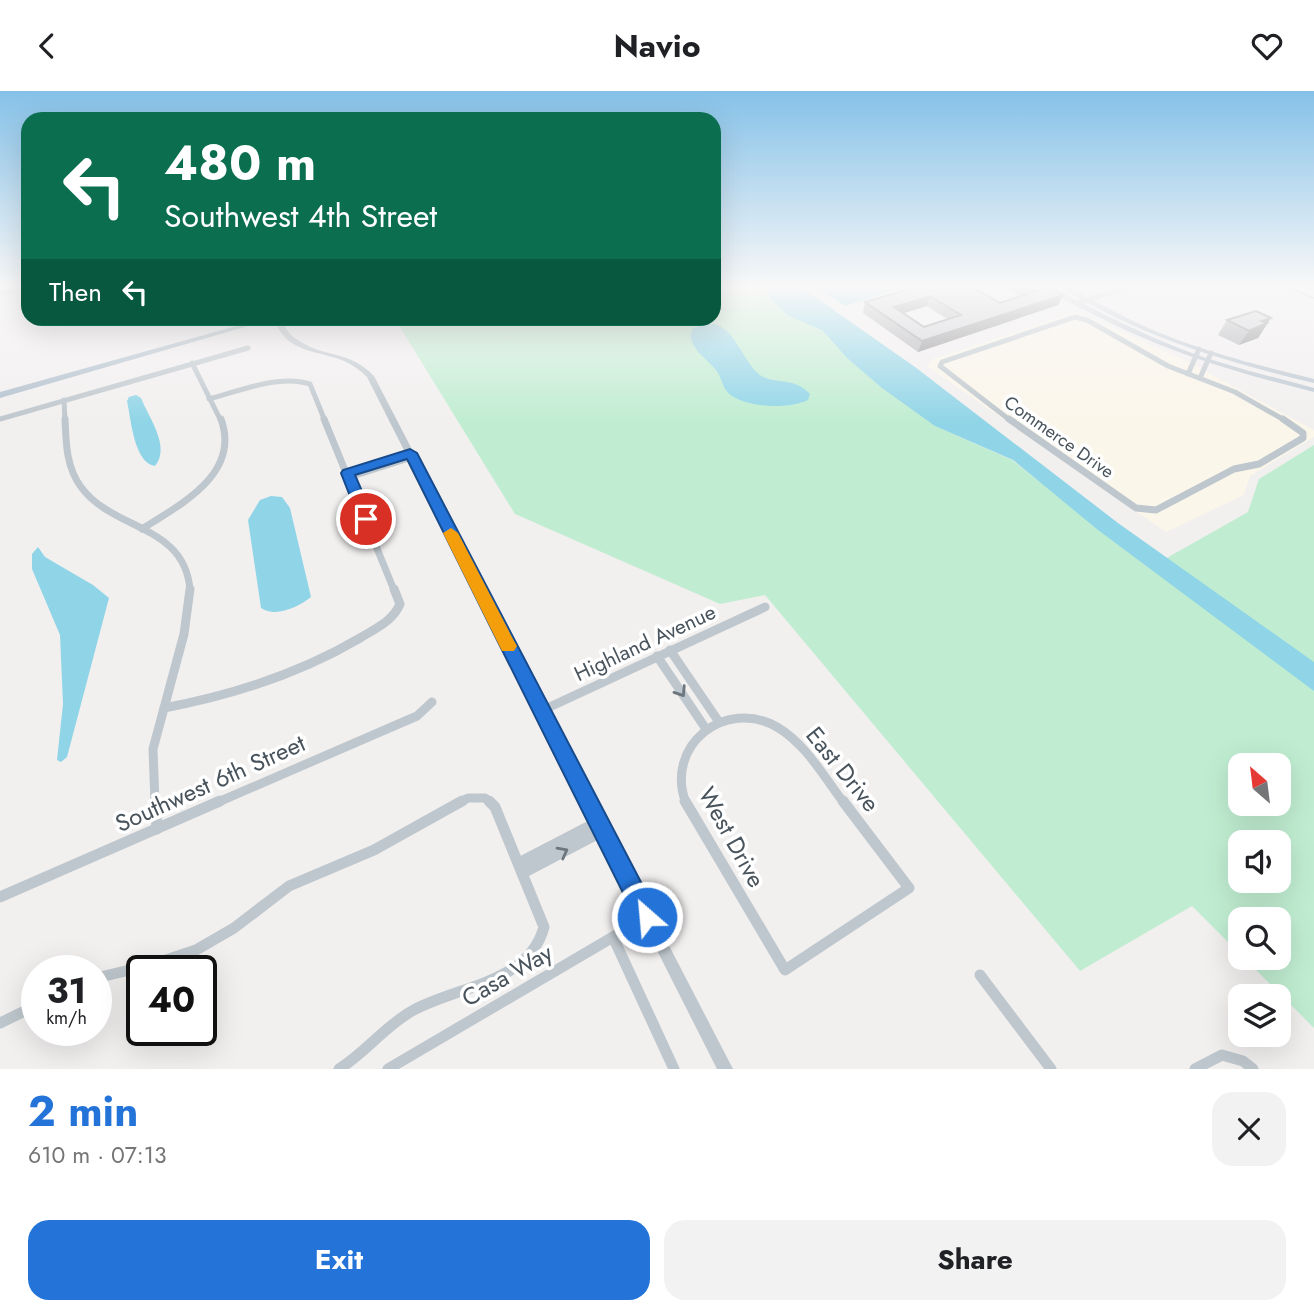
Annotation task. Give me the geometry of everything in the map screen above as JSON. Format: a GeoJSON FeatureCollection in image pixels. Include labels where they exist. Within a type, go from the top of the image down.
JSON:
{"type":"FeatureCollection","features":[{"type":"Feature","properties":{"kind":"main road"},"geometry":{"type":"LineString","coordinates":[[0,395],[206,331]]}},
{"type":"Feature","properties":{"kind":"main road"},"geometry":{"type":"LineString","coordinates":[[0,388],[224,331]]}},
{"type":"Feature","properties":{"kind":"main road"},"geometry":{"type":"LineString","coordinates":[[1131,331],[1314,390]]}},
{"type":"Feature","properties":{"kind":"main road"},"geometry":{"type":"LineString","coordinates":[[1150,331],[1198,353]]}},
{"type":"Feature","properties":{"kind":"main road"},"geometry":{"type":"LineString","coordinates":[[1210,357],[1314,381]]}},
{"type":"Feature","properties":{"kind":"street"},"geometry":{"type":"LineString","coordinates":[[283,331],[298,345],[354,362],[366,370],[725,1069]]}},
{"type":"Feature","properties":{"kind":"street","name":"Commerce Drive"},"geometry":{"type":"LineString","coordinates":[[1035,331],[942,362],[940,366],[983,401],[1136,508],[1156,510],[1234,469],[1259,464],[1303,437],[1297,427],[1235,392],[1168,366],[1106,331]]}},
{"type":"Feature","properties":{"kind":"street"},"geometry":{"type":"LineString","coordinates":[[0,419],[248,348]]}},
{"type":"Feature","properties":{"kind":"street"},"geometry":{"type":"LineString","coordinates":[[1188,374],[1198,353]]}},
{"type":"Feature","properties":{"kind":"street"},"geometry":{"type":"LineString","coordinates":[[1200,378],[1210,357]]}},
{"type":"Feature","properties":{"kind":"street"},"geometry":{"type":"LineString","coordinates":[[142,529],[197,491],[221,462],[226,449],[225,433],[192,363]]}},
{"type":"Feature","properties":{"kind":"street"},"geometry":{"type":"LineString","coordinates":[[163,708],[240,691],[303,668],[353,642],[399,609],[400,604],[312,386],[308,382],[295,380],[209,399]]}},
{"type":"Feature","properties":{"kind":"street"},"geometry":{"type":"LineString","coordinates":[[64,400],[68,459],[76,479],[96,502],[164,541],[179,555],[191,585],[190,603],[153,749],[157,829]]}},
{"type":"Feature","properties":{"kind":"street"},"geometry":{"type":"LineString","coordinates":[[348,475],[411,455]]}},
{"type":"Feature","properties":{"kind":"street","name":"Highland Avenue"},"geometry":{"type":"LineString","coordinates":[[541,711],[765,607]]}},
{"type":"Feature","properties":{"kind":"street"},"geometry":{"type":"LineString","coordinates":[[670,650],[712,726]]}},
{"type":"Feature","properties":{"kind":"street"},"geometry":{"type":"LineString","coordinates":[[657,656],[712,726]]}},
{"type":"Feature","properties":{"kind":"street","name":"Southwest 6th Street"},"geometry":{"type":"LineString","coordinates":[[0,897],[417,716],[432,702]]}},
{"type":"Feature","properties":{"kind":"street","name":"East Drive"},"geometry":{"type":"LineString","coordinates":[[712,726],[741,718],[759,720],[789,734],[807,752],[909,888],[785,970]]}},
{"type":"Feature","properties":{"kind":"street","name":"West Drive"},"geometry":{"type":"LineString","coordinates":[[712,726],[690,744],[684,756],[680,775],[684,797],[785,970]]}},
{"type":"Feature","properties":{"kind":"street"},"geometry":{"type":"LineString","coordinates":[[112,974],[196,950],[234,928],[289,886],[374,850],[468,798],[485,798],[495,807],[521,868],[544,927],[542,941],[535,953],[502,974],[409,1013],[339,1069]]}},
{"type":"Feature","properties":{"kind":"street"},"geometry":{"type":"LineString","coordinates":[[521,868],[601,827]]}},
{"type":"Feature","properties":{"kind":"street","name":"Casa Way"},"geometry":{"type":"LineString","coordinates":[[387,1069],[647,917]]}},
{"type":"Feature","properties":{"kind":"street"},"geometry":{"type":"LineString","coordinates":[[612,937],[674,1069]]}},
{"type":"Feature","properties":{"kind":"street"},"geometry":{"type":"LineString","coordinates":[[980,975],[1051,1069]]}},
{"type":"Feature","properties":{"kind":"street"},"geometry":{"type":"LineString","coordinates":[[0,1023],[21,1013]]}},
{"type":"Feature","properties":{"kind":"street"},"geometry":{"type":"LineString","coordinates":[[1195,1069],[1222,1055],[1243,1061],[1253,1069]]}},
{"type":"Feature","properties":{"kind":"shaded area"},"geometry":{"type":"Polygon","coordinates":[[[1019,331],[1120,331],[1186,361],[1314,430],[1314,437],[1250,476],[1244,495],[1166,532],[927,366],[933,359],[1019,331]]]}},
{"type":"Feature","properties":{"kind":"green space"},"geometry":{"type":"Polygon","coordinates":[[[402,331],[822,331],[847,358],[935,426],[1012,460],[1149,568],[1248,512],[1259,479],[1314,445],[1314,1028],[1291,1005],[1291,984],[1270,984],[1256,970],[1291,970],[1291,907],[1228,907],[1228,942],[1192,906],[1080,971],[765,595],[720,604],[515,514],[402,331]]]}},
{"type":"Feature","properties":{"kind":"water"},"geometry":{"type":"Polygon","coordinates":[[[692,331],[726,331],[760,375],[804,388],[810,394],[808,400],[791,405],[770,406],[749,403],[732,396],[712,365],[695,348],[692,331]]]}},
{"type":"Feature","properties":{"kind":"water"},"geometry":{"type":"Polygon","coordinates":[[[823,331],[863,331],[915,367],[1118,523],[1314,662],[1314,691],[1098,530],[1013,460],[935,426],[882,388],[847,358],[823,331]]]}},
{"type":"Feature","properties":{"kind":"water"},"geometry":{"type":"Polygon","coordinates":[[[136,395],[141,398],[160,441],[161,450],[155,466],[142,457],[135,439],[127,401],[129,397],[136,395]]]}},
{"type":"Feature","properties":{"kind":"water"},"geometry":{"type":"Polygon","coordinates":[[[271,496],[282,497],[290,508],[311,597],[280,612],[261,608],[248,520],[260,500],[271,496]]]}},
{"type":"Feature","properties":{"kind":"water"},"geometry":{"type":"Polygon","coordinates":[[[38,547],[45,557],[93,585],[109,598],[67,757],[61,762],[57,760],[63,704],[60,635],[32,569],[32,554],[38,547]]]}},
{"type":"Feature","properties":{"kind":"building"},"geometry":{"type":"Polygon","coordinates":[[[907,331],[954,331],[922,341],[907,331]]]}},
{"type":"Feature","properties":{"kind":"slow traffic"},"geometry":{"type":"LineString","coordinates":[[451,533],[508,646]]}},
{"type":"Feature","properties":{"kind":"route"},"geometry":{"type":"LineString","coordinates":[[366,519],[348,473],[410,453],[647,917]]}}]}
